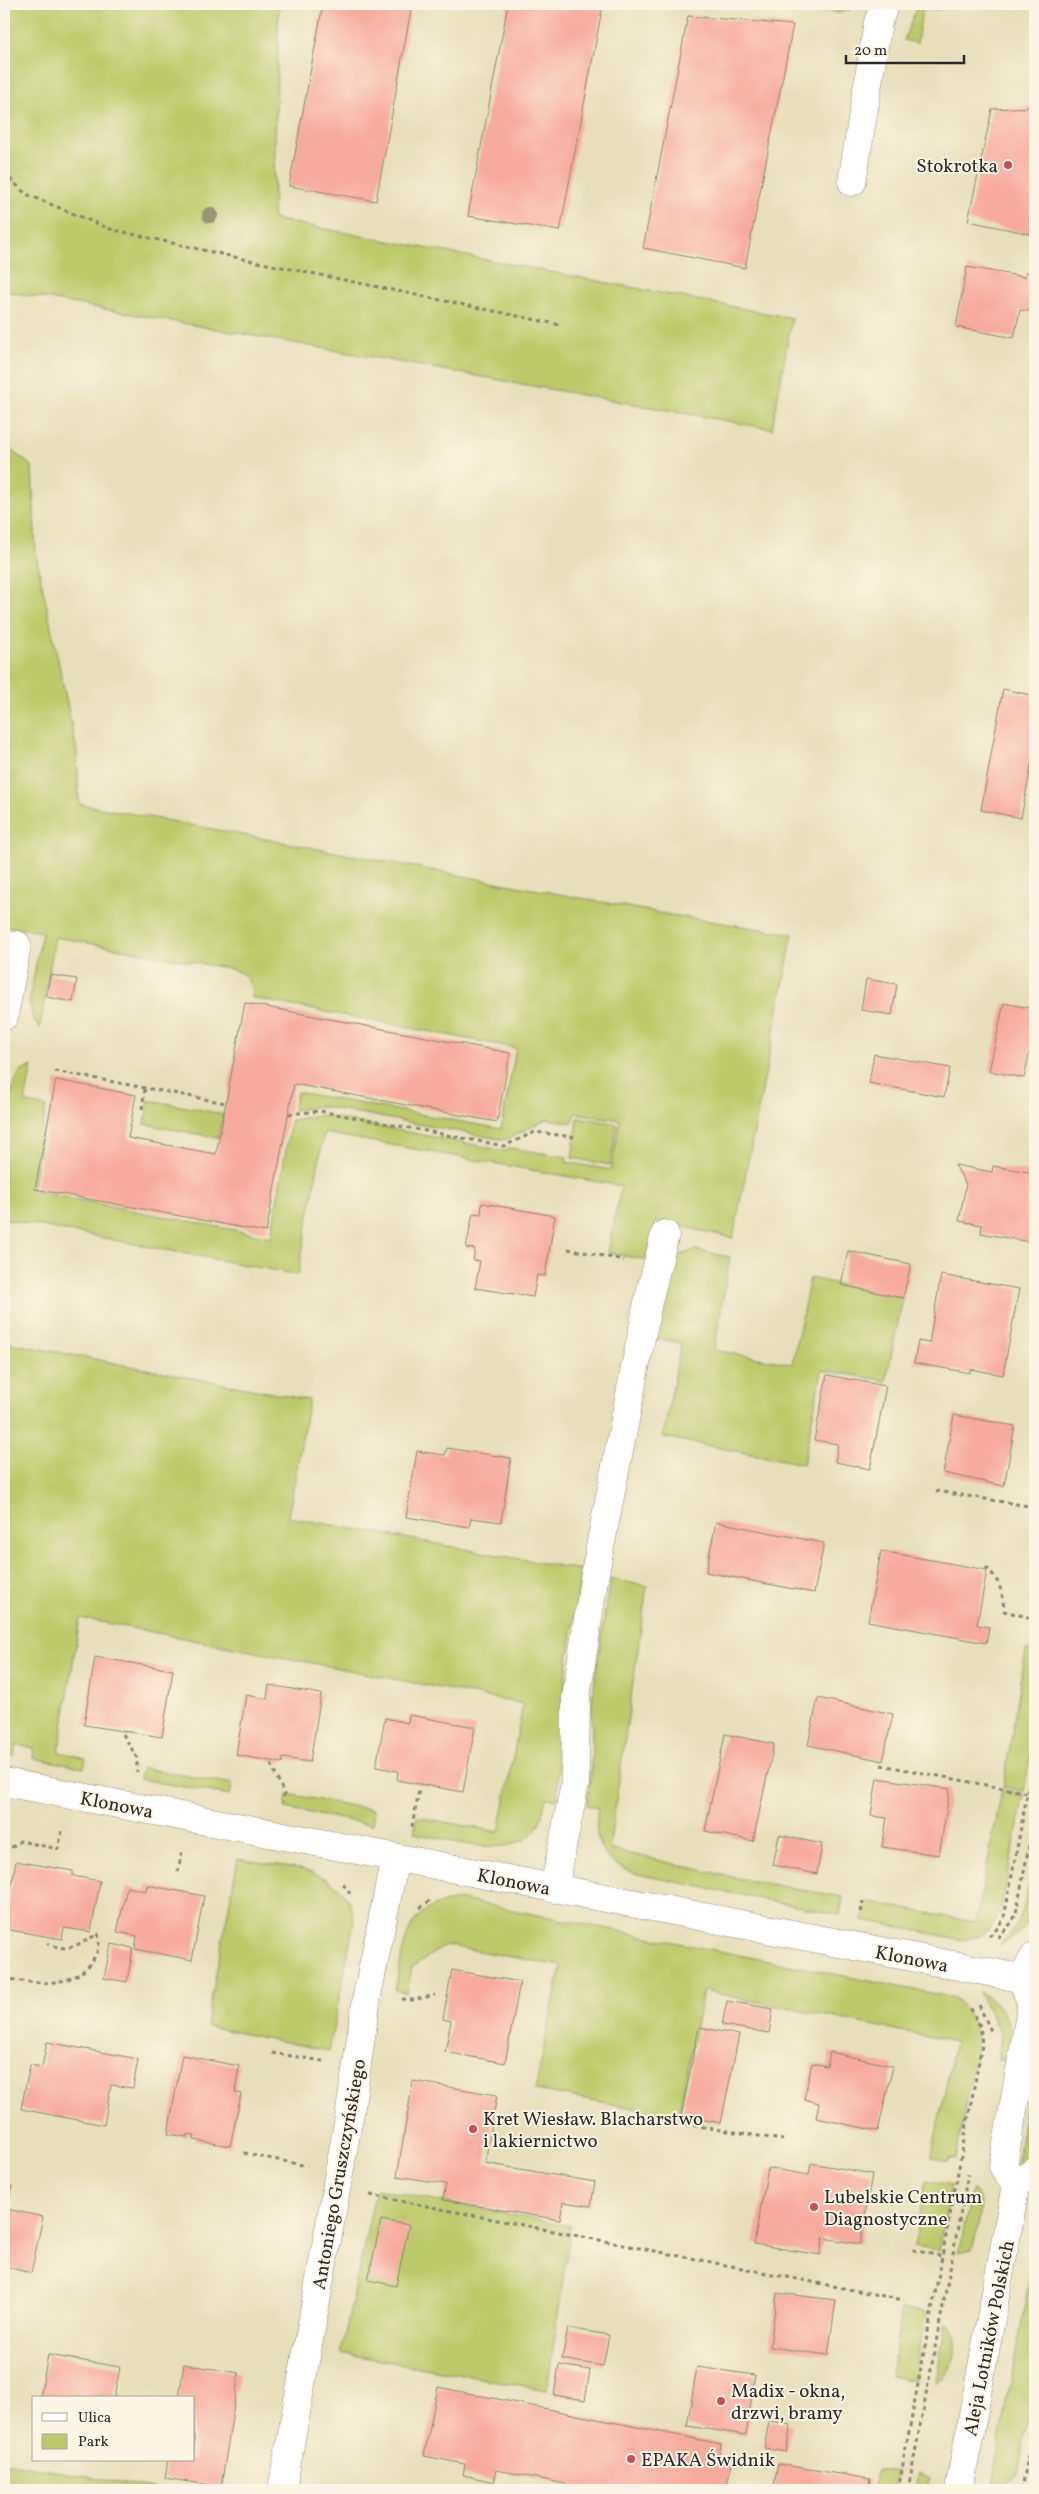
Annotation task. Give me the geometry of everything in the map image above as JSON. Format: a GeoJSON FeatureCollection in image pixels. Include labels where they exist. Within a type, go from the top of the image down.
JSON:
{"type":"FeatureCollection","features":[{"type":"Feature","properties":{"kind":"street"},"geometry":{"type":"LineString","coordinates":[[852,182],[878,22],[885,4]]}},
{"type":"Feature","properties":{"kind":"street"},"geometry":{"type":"LineString","coordinates":[[4,1016],[17,944]]}},
{"type":"Feature","properties":{"kind":"street"},"geometry":{"type":"LineString","coordinates":[[554,1889],[574,1783],[576,1697],[595,1574],[648,1302],[665,1234]]}},
{"type":"Feature","properties":{"kind":"street","name":"Klonowa"},"geometry":{"type":"LineString","coordinates":[[4,1782],[970,1969],[1032,1986]]}},
{"type":"Feature","properties":{"kind":"street","name":"Antoniego Gruszczyńskiego"},"geometry":{"type":"LineString","coordinates":[[282,2490],[358,2068],[367,1996],[395,1858]]}},
{"type":"Feature","properties":{"kind":"street","name":"Aleja Lotników Polskich"},"geometry":{"type":"LineString","coordinates":[[959,2490],[1026,2178],[1003,2166],[1032,1986]]}},
{"type":"Feature","properties":{"kind":"path"},"geometry":{"type":"LineString","coordinates":[[4,173],[26,194],[110,228],[243,259],[561,325]]}},
{"type":"Feature","properties":{"kind":"path"},"geometry":{"type":"LineString","coordinates":[[55,1070],[226,1103]]}},
{"type":"Feature","properties":{"kind":"path"},"geometry":{"type":"LineString","coordinates":[[142,1109],[145,1088]]}},
{"type":"Feature","properties":{"kind":"path"},"geometry":{"type":"LineString","coordinates":[[288,1114],[320,1111],[504,1146],[535,1132],[575,1137]]}},
{"type":"Feature","properties":{"kind":"path"},"geometry":{"type":"LineString","coordinates":[[568,1249],[657,1267]]}},
{"type":"Feature","properties":{"kind":"path"},"geometry":{"type":"LineString","coordinates":[[936,1491],[1035,1507]]}},
{"type":"Feature","properties":{"kind":"path"},"geometry":{"type":"LineString","coordinates":[[986,1567],[997,1577],[1003,1596],[1004,1611],[1035,1619]]}},
{"type":"Feature","properties":{"kind":"path"},"geometry":{"type":"LineString","coordinates":[[123,1734],[137,1758],[136,1776]]}},
{"type":"Feature","properties":{"kind":"path"},"geometry":{"type":"LineString","coordinates":[[982,1939],[996,1930],[1004,1918],[1035,1752]]}},
{"type":"Feature","properties":{"kind":"path"},"geometry":{"type":"LineString","coordinates":[[271,1764],[284,1794],[282,1803]]}},
{"type":"Feature","properties":{"kind":"path"},"geometry":{"type":"LineString","coordinates":[[881,1765],[1028,1793]]}},
{"type":"Feature","properties":{"kind":"path"},"geometry":{"type":"LineString","coordinates":[[411,1830],[419,1790]]}},
{"type":"Feature","properties":{"kind":"path"},"geometry":{"type":"LineString","coordinates":[[993,2038],[988,2023],[967,1986],[973,1950],[1000,1936],[1013,1921],[1035,1814]]}},
{"type":"Feature","properties":{"kind":"path"},"geometry":{"type":"LineString","coordinates":[[6,1851],[20,1841],[58,1849],[63,1825]]}},
{"type":"Feature","properties":{"kind":"path"},"geometry":{"type":"LineString","coordinates":[[1029,1846],[1035,1859]]}},
{"type":"Feature","properties":{"kind":"path"},"geometry":{"type":"LineString","coordinates":[[4,1847],[6,1851],[4,1862]]}},
{"type":"Feature","properties":{"kind":"path"},"geometry":{"type":"LineString","coordinates":[[178,1872],[183,1848]]}},
{"type":"Feature","properties":{"kind":"path"},"geometry":{"type":"LineString","coordinates":[[418,1909],[439,1898]]}},
{"type":"Feature","properties":{"kind":"path"},"geometry":{"type":"LineString","coordinates":[[4,1978],[46,1983],[73,1978],[93,1961],[100,1941],[98,1934],[70,1948],[57,1948],[46,1943]]}},
{"type":"Feature","properties":{"kind":"path"},"geometry":{"type":"LineString","coordinates":[[397,1998],[413,2000],[435,1995]]}},
{"type":"Feature","properties":{"kind":"path"},"geometry":{"type":"LineString","coordinates":[[898,2490],[983,2037],[980,2026],[967,2002]]}},
{"type":"Feature","properties":{"kind":"path"},"geometry":{"type":"LineString","coordinates":[[272,2053],[358,2068]]}},
{"type":"Feature","properties":{"kind":"path"},"geometry":{"type":"LineString","coordinates":[[654,2119],[783,2140]]}},
{"type":"Feature","properties":{"kind":"path"},"geometry":{"type":"LineString","coordinates":[[244,2153],[338,2180],[904,2300]]}},
{"type":"Feature","properties":{"kind":"path"},"geometry":{"type":"LineString","coordinates":[[908,2490],[970,2167]]}},
{"type":"Feature","properties":{"kind":"path"},"geometry":{"type":"LineString","coordinates":[[913,2250],[941,2256]]}},
{"type":"Feature","properties":{"kind":"path"},"geometry":{"type":"LineString","coordinates":[[1022,2490],[1035,2418]]}},
{"type":"Feature","properties":{"kind":"green space"},"geometry":{"type":"Polygon","coordinates":[[[4,4],[279,4],[273,219],[792,318],[772,429],[4,291],[4,4]]]}},
{"type":"Feature","properties":{"kind":"green space"},"geometry":{"type":"Polygon","coordinates":[[[801,4],[853,4],[850,10],[838,13],[801,4]]]}},
{"type":"Feature","properties":{"kind":"green space"},"geometry":{"type":"Polygon","coordinates":[[[918,4],[1010,4],[922,10],[917,43],[904,40],[918,4]]]}},
{"type":"Feature","properties":{"kind":"green space"},"geometry":{"type":"Polygon","coordinates":[[[4,445],[32,466],[36,555],[77,751],[79,804],[671,915],[793,934],[733,1238],[657,1221],[646,1260],[608,1253],[621,1186],[324,1133],[298,1275],[4,1219],[4,1137],[14,1083],[20,1072],[32,1066],[25,1102],[46,1107],[32,1191],[271,1237],[291,1120],[320,1115],[505,1151],[511,1148],[567,1157],[566,1162],[611,1170],[620,1120],[575,1113],[573,1123],[547,1119],[505,1140],[320,1106],[293,1110],[297,1092],[501,1129],[516,1048],[252,998],[251,988],[247,979],[241,973],[231,969],[55,937],[40,1028],[33,1019],[29,1001],[42,932],[4,926],[4,445]]]}},
{"type":"Feature","properties":{"kind":"green space"},"geometry":{"type":"Polygon","coordinates":[[[149,1100],[223,1114],[218,1138],[145,1124],[149,1100]]]}},
{"type":"Feature","properties":{"kind":"green space"},"geometry":{"type":"Polygon","coordinates":[[[578,1117],[617,1124],[610,1165],[572,1158],[578,1117]]]}},
{"type":"Feature","properties":{"kind":"green space"},"geometry":{"type":"Polygon","coordinates":[[[695,1250],[730,1257],[714,1350],[792,1364],[810,1278],[903,1298],[886,1381],[822,1370],[803,1464],[663,1437],[681,1343],[653,1338],[671,1264],[680,1255],[695,1250]]]}},
{"type":"Feature","properties":{"kind":"green space"},"geometry":{"type":"Polygon","coordinates":[[[4,1342],[309,1400],[288,1517],[581,1570],[561,1710],[557,1799],[546,1798],[539,1824],[529,1836],[515,1844],[481,1846],[414,1833],[417,1817],[499,1832],[523,1704],[80,1618],[59,1752],[86,1758],[84,1768],[33,1758],[34,1748],[16,1745],[14,1756],[4,1754],[4,1342]]]}},
{"type":"Feature","properties":{"kind":"green space"},"geometry":{"type":"Polygon","coordinates":[[[610,1579],[647,1586],[609,1849],[741,1879],[843,1897],[840,1915],[637,1874],[615,1864],[602,1850],[597,1832],[598,1808],[587,1805],[592,1756],[592,1700],[610,1579]]]}},
{"type":"Feature","properties":{"kind":"green space"},"geometry":{"type":"Polygon","coordinates":[[[1026,1650],[1035,1652],[1035,1731],[1024,1791],[1003,1787],[1026,1650]]]}},
{"type":"Feature","properties":{"kind":"green space"},"geometry":{"type":"Polygon","coordinates":[[[142,1768],[233,1784],[230,1795],[139,1779],[142,1768]]]}},
{"type":"Feature","properties":{"kind":"green space"},"geometry":{"type":"Polygon","coordinates":[[[1002,1790],[1024,1794],[1000,1915],[991,1927],[980,1936],[963,1940],[863,1920],[867,1902],[976,1922],[1002,1790]]]}},
{"type":"Feature","properties":{"kind":"green space"},"geometry":{"type":"Polygon","coordinates":[[[287,1794],[374,1810],[372,1825],[285,1808],[287,1794]]]}},
{"type":"Feature","properties":{"kind":"green space"},"geometry":{"type":"Polygon","coordinates":[[[238,1859],[292,1867],[310,1872],[326,1879],[339,1889],[349,1903],[354,1921],[329,2051],[206,2026],[238,1859]]]}},
{"type":"Feature","properties":{"kind":"green space"},"geometry":{"type":"Polygon","coordinates":[[[1035,1875],[1035,1899],[1031,1918],[1020,1932],[999,1945],[1013,1931],[1024,1906],[1031,1878],[1035,1875]]]}},
{"type":"Feature","properties":{"kind":"green space"},"geometry":{"type":"Polygon","coordinates":[[[463,1900],[955,1998],[970,2017],[978,2040],[956,2159],[949,2158],[948,2161],[931,2158],[955,2042],[703,1991],[678,2116],[535,2090],[561,1966],[445,1945],[412,1968],[407,1993],[395,1990],[405,1941],[410,1928],[428,1909],[443,1903],[463,1900]]]}},
{"type":"Feature","properties":{"kind":"green space"},"geometry":{"type":"Polygon","coordinates":[[[979,1992],[998,2005],[1007,2021],[1010,2030],[1010,2062],[998,2060],[1001,2035],[979,1992]]]}},
{"type":"Feature","properties":{"kind":"green space"},"geometry":{"type":"Polygon","coordinates":[[[1028,2090],[1035,2091],[1035,2121],[1026,2168],[1016,2168],[1028,2090]]]}},
{"type":"Feature","properties":{"kind":"green space"},"geometry":{"type":"Polygon","coordinates":[[[927,2180],[951,2185],[939,2250],[914,2246],[927,2180]]]}},
{"type":"Feature","properties":{"kind":"green space"},"geometry":{"type":"Polygon","coordinates":[[[376,2189],[571,2226],[547,2390],[341,2353],[376,2189]]]}},
{"type":"Feature","properties":{"kind":"green space"},"geometry":{"type":"Polygon","coordinates":[[[973,2189],[980,2202],[980,2218],[972,2250],[958,2253],[973,2189]]]}},
{"type":"Feature","properties":{"kind":"green space"},"geometry":{"type":"Polygon","coordinates":[[[1035,2248],[1035,2383],[1018,2474],[1003,2487],[992,2485],[1035,2248]]]}},
{"type":"Feature","properties":{"kind":"green space"},"geometry":{"type":"Polygon","coordinates":[[[902,2308],[926,2312],[914,2381],[891,2376],[902,2308]]]}},
{"type":"Feature","properties":{"kind":"green space"},"geometry":{"type":"Polygon","coordinates":[[[946,2321],[954,2335],[956,2344],[955,2354],[948,2371],[943,2378],[936,2382],[946,2321]]]}},
{"type":"Feature","properties":{"kind":"green space"},"geometry":{"type":"Polygon","coordinates":[[[7,2462],[158,2490],[4,2490],[4,2472],[7,2462]]]}},
{"type":"Feature","properties":{"kind":"green space"},"geometry":{"type":"Polygon","coordinates":[[[876,2470],[897,2473],[893,2490],[873,2490],[876,2470]]]}},
{"type":"Feature","properties":{"kind":"green space"},"geometry":{"type":"Polygon","coordinates":[[[918,2473],[930,2479],[928,2490],[915,2490],[918,2473]]]}},
{"type":"Feature","properties":{"kind":"building"},"geometry":{"type":"Polygon","coordinates":[[[323,4],[412,4],[376,201],[289,186],[323,4]]]}},
{"type":"Feature","properties":{"kind":"building"},"geometry":{"type":"Polygon","coordinates":[[[508,4],[603,4],[560,231],[468,216],[508,4]]]}},
{"type":"Feature","properties":{"kind":"building"},"geometry":{"type":"Polygon","coordinates":[[[688,16],[793,25],[745,268],[643,248],[688,16]]]}},
{"type":"Feature","properties":{"kind":"building","name":"Stokrotka"},"geometry":{"type":"Polygon","coordinates":[[[1035,107],[1035,235],[968,221],[992,109],[1035,107]]]}},
{"type":"Feature","properties":{"kind":"building"},"geometry":{"type":"Polygon","coordinates":[[[967,267],[1025,277],[1026,272],[1035,274],[1035,312],[1020,310],[1014,338],[956,327],[967,267]]]}},
{"type":"Feature","properties":{"kind":"building"},"geometry":{"type":"Polygon","coordinates":[[[1003,689],[1035,696],[1035,746],[1021,818],[981,810],[1003,689]]]}},
{"type":"Feature","properties":{"kind":"building"},"geometry":{"type":"Polygon","coordinates":[[[50,975],[77,979],[73,1002],[46,997],[50,975]]]}},
{"type":"Feature","properties":{"kind":"building"},"geometry":{"type":"Polygon","coordinates":[[[866,979],[897,984],[892,1015],[861,1010],[866,979]]]}},
{"type":"Feature","properties":{"kind":"building"},"geometry":{"type":"Polygon","coordinates":[[[245,1003],[510,1053],[497,1122],[294,1084],[266,1232],[35,1189],[56,1080],[136,1095],[128,1138],[216,1154],[245,1003]]]}},
{"type":"Feature","properties":{"kind":"building"},"geometry":{"type":"Polygon","coordinates":[[[1004,1003],[1035,1009],[1035,1026],[1024,1078],[989,1071],[1004,1003]]]}},
{"type":"Feature","properties":{"kind":"building"},"geometry":{"type":"Polygon","coordinates":[[[874,1054],[950,1068],[944,1097],[869,1083],[874,1054]]]}},
{"type":"Feature","properties":{"kind":"building"},"geometry":{"type":"Polygon","coordinates":[[[955,1165],[992,1172],[993,1166],[1035,1173],[1035,1243],[981,1233],[982,1225],[959,1221],[966,1184],[955,1165]]]}},
{"type":"Feature","properties":{"kind":"building"},"geometry":{"type":"Polygon","coordinates":[[[482,1203],[555,1216],[545,1276],[537,1275],[533,1297],[475,1288],[480,1261],[473,1260],[475,1249],[466,1248],[473,1213],[481,1214],[482,1203]]]}},
{"type":"Feature","properties":{"kind":"building"},"geometry":{"type":"Polygon","coordinates":[[[848,1251],[911,1264],[903,1298],[841,1285],[848,1251]]]}},
{"type":"Feature","properties":{"kind":"building"},"geometry":{"type":"Polygon","coordinates":[[[941,1275],[1019,1289],[1003,1375],[970,1369],[970,1373],[914,1363],[918,1341],[929,1343],[941,1275]]]}},
{"type":"Feature","properties":{"kind":"building"},"geometry":{"type":"Polygon","coordinates":[[[827,1375],[886,1386],[870,1469],[835,1462],[838,1444],[814,1440],[827,1375]]]}},
{"type":"Feature","properties":{"kind":"building"},"geometry":{"type":"Polygon","coordinates":[[[954,1415],[1015,1426],[1004,1486],[943,1473],[954,1415]]]}},
{"type":"Feature","properties":{"kind":"building"},"geometry":{"type":"Polygon","coordinates":[[[447,1448],[511,1458],[501,1522],[471,1518],[469,1527],[406,1517],[417,1451],[445,1455],[447,1448]]]}},
{"type":"Feature","properties":{"kind":"building"},"geometry":{"type":"Polygon","coordinates":[[[716,1522],[824,1543],[814,1593],[706,1572],[716,1522]]]}},
{"type":"Feature","properties":{"kind":"building"},"geometry":{"type":"Polygon","coordinates":[[[881,1551],[987,1570],[977,1625],[989,1627],[986,1643],[868,1621],[881,1551]]]}},
{"type":"Feature","properties":{"kind":"building"},"geometry":{"type":"Polygon","coordinates":[[[95,1657],[173,1670],[162,1737],[84,1725],[95,1657]]]}},
{"type":"Feature","properties":{"kind":"building"},"geometry":{"type":"Polygon","coordinates":[[[269,1685],[321,1694],[310,1762],[283,1758],[282,1763],[236,1755],[246,1695],[267,1699],[269,1685]]]}},
{"type":"Feature","properties":{"kind":"building"},"geometry":{"type":"Polygon","coordinates":[[[818,1698],[893,1714],[883,1761],[808,1745],[818,1698]]]}},
{"type":"Feature","properties":{"kind":"building"},"geometry":{"type":"Polygon","coordinates":[[[409,1715],[475,1727],[463,1792],[397,1780],[398,1771],[376,1767],[385,1718],[408,1723],[409,1715]]]}},
{"type":"Feature","properties":{"kind":"building"},"geometry":{"type":"Polygon","coordinates":[[[725,1734],[774,1744],[753,1841],[705,1831],[725,1734]]]}},
{"type":"Feature","properties":{"kind":"building"},"geometry":{"type":"Polygon","coordinates":[[[877,1778],[950,1789],[939,1855],[882,1847],[887,1818],[871,1816],[877,1778]]]}},
{"type":"Feature","properties":{"kind":"building"},"geometry":{"type":"Polygon","coordinates":[[[779,1835],[822,1844],[817,1874],[773,1865],[779,1835]]]}},
{"type":"Feature","properties":{"kind":"building"},"geometry":{"type":"Polygon","coordinates":[[[16,1861],[73,1871],[73,1876],[100,1881],[91,1932],[64,1928],[62,1939],[4,1929],[16,1861]]]}},
{"type":"Feature","properties":{"kind":"building"},"geometry":{"type":"Polygon","coordinates":[[[147,1885],[204,1896],[192,1960],[135,1949],[137,1936],[117,1932],[127,1887],[146,1891],[147,1885]]]}},
{"type":"Feature","properties":{"kind":"building"},"geometry":{"type":"Polygon","coordinates":[[[111,1944],[133,1948],[127,1982],[104,1978],[111,1944]]]}},
{"type":"Feature","properties":{"kind":"building"},"geometry":{"type":"Polygon","coordinates":[[[452,1970],[520,1982],[505,2063],[445,2052],[451,2021],[443,2019],[452,1970]]]}},
{"type":"Feature","properties":{"kind":"building"},"geometry":{"type":"Polygon","coordinates":[[[727,2001],[773,2009],[769,2033],[722,2025],[727,2001]]]}},
{"type":"Feature","properties":{"kind":"building"},"geometry":{"type":"Polygon","coordinates":[[[699,2027],[739,2035],[721,2123],[681,2116],[699,2027]]]}},
{"type":"Feature","properties":{"kind":"building"},"geometry":{"type":"Polygon","coordinates":[[[47,2042],[138,2059],[133,2088],[111,2085],[104,2125],[21,2109],[30,2065],[42,2067],[47,2042]]]}},
{"type":"Feature","properties":{"kind":"building"},"geometry":{"type":"Polygon","coordinates":[[[830,2052],[893,2066],[878,2131],[816,2118],[819,2103],[804,2099],[812,2063],[827,2066],[830,2052]]]}},
{"type":"Feature","properties":{"kind":"building"},"geometry":{"type":"Polygon","coordinates":[[[182,2055],[239,2066],[235,2092],[241,2094],[230,2146],[194,2140],[195,2135],[187,2134],[187,2137],[168,2134],[182,2055]]]}},
{"type":"Feature","properties":{"kind":"building"},"geometry":{"type":"Polygon","coordinates":[[[413,2081],[497,2095],[485,2163],[595,2182],[591,2206],[563,2202],[560,2220],[443,2200],[446,2184],[397,2176],[413,2081]]]}},
{"type":"Feature","properties":{"kind":"building","name":"Lubelskie Centrum Diagnostyczne"},"geometry":{"type":"Polygon","coordinates":[[[811,2163],[872,2174],[860,2244],[823,2238],[820,2255],[754,2244],[768,2168],[809,2175],[811,2163]]]}},
{"type":"Feature","properties":{"kind":"building"},"geometry":{"type":"Polygon","coordinates":[[[4,2185],[12,2186],[7,2209],[43,2217],[31,2273],[7,2267],[5,2277],[4,2185]]]}},
{"type":"Feature","properties":{"kind":"building"},"geometry":{"type":"Polygon","coordinates":[[[381,2220],[409,2225],[396,2286],[368,2280],[381,2220]]]}},
{"type":"Feature","properties":{"kind":"building"},"geometry":{"type":"Polygon","coordinates":[[[777,2293],[836,2300],[828,2355],[770,2347],[777,2293]]]}},
{"type":"Feature","properties":{"kind":"building"},"geometry":{"type":"Polygon","coordinates":[[[568,2328],[609,2335],[603,2366],[562,2359],[568,2328]]]}},
{"type":"Feature","properties":{"kind":"building"},"geometry":{"type":"Polygon","coordinates":[[[48,2355],[120,2367],[114,2396],[40,2396],[48,2355]]]}},
{"type":"Feature","properties":{"kind":"building"},"geometry":{"type":"Polygon","coordinates":[[[184,2364],[239,2373],[221,2487],[165,2478],[168,2462],[195,2462],[195,2396],[179,2396],[184,2364]]]}},
{"type":"Feature","properties":{"kind":"building"},"geometry":{"type":"Polygon","coordinates":[[[559,2365],[590,2370],[585,2400],[554,2395],[559,2365]]]}},
{"type":"Feature","properties":{"kind":"building","name":"Madix - okna, drzwi, bramy"},"geometry":{"type":"Polygon","coordinates":[[[697,2367],[755,2375],[746,2435],[687,2426],[697,2367]]]}},
{"type":"Feature","properties":{"kind":"building"},"geometry":{"type":"Polygon","coordinates":[[[438,2387],[721,2444],[718,2462],[731,2464],[726,2490],[625,2490],[601,2486],[601,2490],[595,2490],[497,2470],[494,2482],[463,2475],[465,2464],[424,2456],[438,2387]]]}},
{"type":"Feature","properties":{"kind":"building"},"geometry":{"type":"Polygon","coordinates":[[[769,2421],[791,2425],[786,2452],[764,2448],[769,2421]]]}},
{"type":"Feature","properties":{"kind":"building"},"geometry":{"type":"Polygon","coordinates":[[[778,2464],[870,2479],[868,2490],[773,2490],[778,2464]]]}},
{"type":"Feature","properties":{"kind":"place","name":"Stokrotka"},"geometry":{"type":"Point","coordinates":[1008,165]}},
{"type":"Feature","properties":{"kind":"place","name":"Kret Wiesław. Blacharstwo i lakiernictwo"},"geometry":{"type":"Point","coordinates":[473,2129]}},
{"type":"Feature","properties":{"kind":"place","name":"Lubelskie Centrum Diagnostyczne"},"geometry":{"type":"Point","coordinates":[814,2207]}},
{"type":"Feature","properties":{"kind":"place","name":"Madix - okna, drzwi, bramy"},"geometry":{"type":"Point","coordinates":[721,2401]}},
{"type":"Feature","properties":{"kind":"place","name":"EPAKA Świdnik"},"geometry":{"type":"Point","coordinates":[631,2459]}}]}
